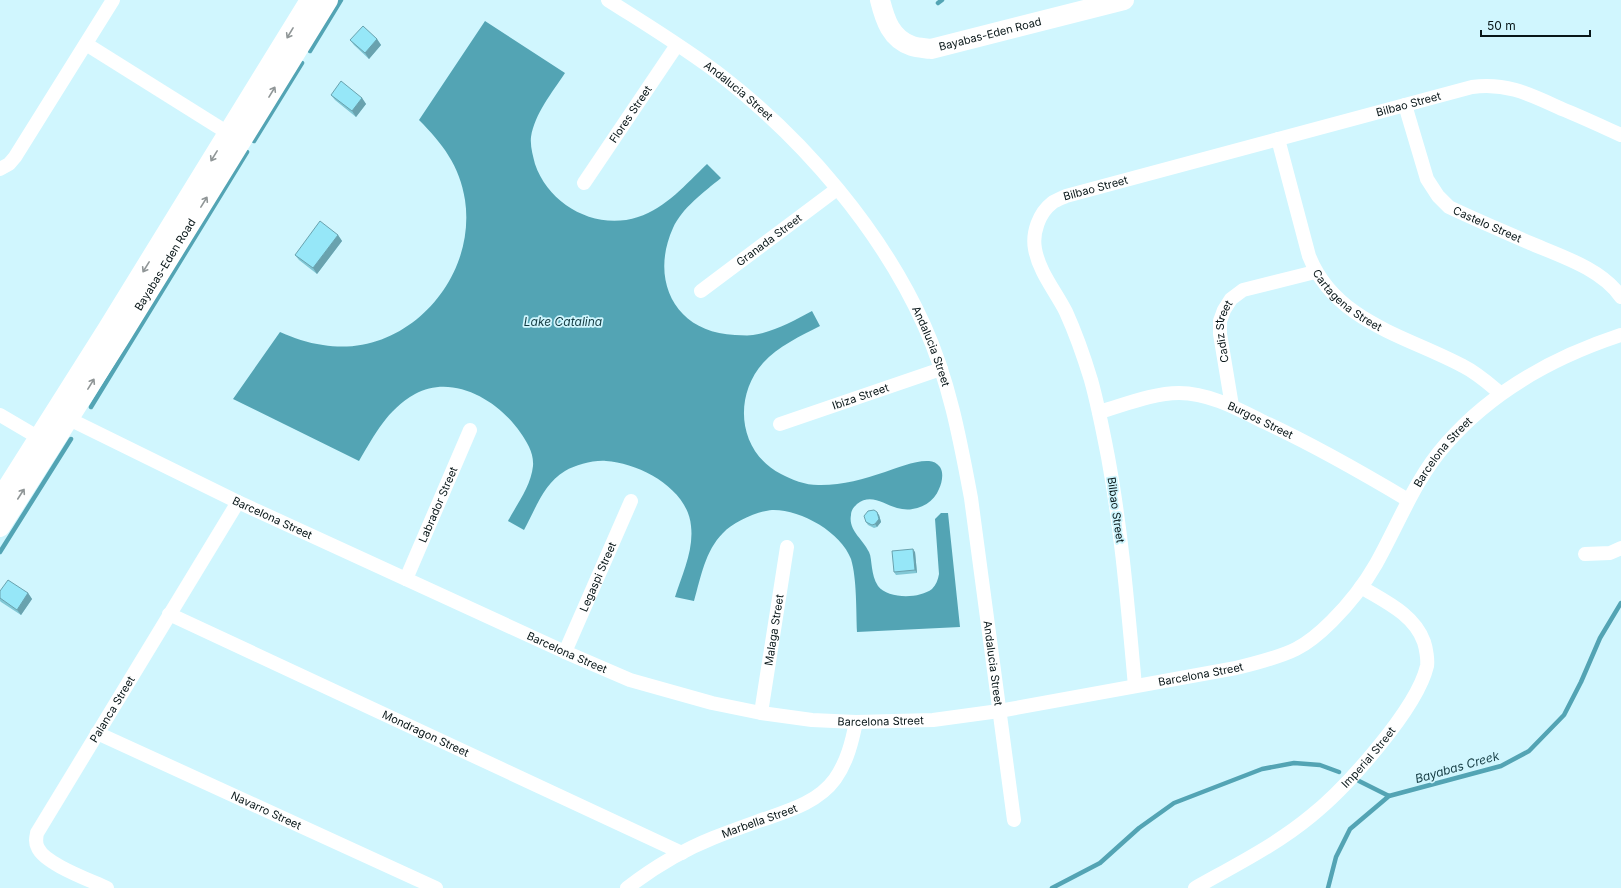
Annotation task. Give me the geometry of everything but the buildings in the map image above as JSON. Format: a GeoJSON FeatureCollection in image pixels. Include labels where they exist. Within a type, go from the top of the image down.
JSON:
{"type":"FeatureCollection","features":[{"type":"Feature","properties":{"kind":"street"},"geometry":{"type":"LineString","coordinates":[[0,169],[10,164],[15,157],[114,0]]}},
{"type":"Feature","properties":{"kind":"street","name":"Bayabas-Eden Road"},"geometry":{"type":"LineString","coordinates":[[235,137],[310,0]]}},
{"type":"Feature","properties":{"kind":"street","name":"Bayabas-Eden Road"},"geometry":{"type":"LineString","coordinates":[[0,527],[45,442],[235,137],[328,0]]}},
{"type":"Feature","properties":{"kind":"street","name":"Andalucia Street"},"geometry":{"type":"LineString","coordinates":[[608,0],[677,45],[722,77],[762,109],[804,150],[838,189],[900,277],[924,325],[941,369],[954,413],[970,498],[1014,820]]}},
{"type":"Feature","properties":{"kind":"street","name":"Bayabas-Eden Road"},"geometry":{"type":"LineString","coordinates":[[880,0],[886,21],[897,37],[912,46],[931,49],[1124,0]]}},
{"type":"Feature","properties":{"kind":"street"},"geometry":{"type":"LineString","coordinates":[[86,44],[235,137]]}},
{"type":"Feature","properties":{"kind":"street","name":"Flores Street"},"geometry":{"type":"LineString","coordinates":[[584,183],[677,45]]}},
{"type":"Feature","properties":{"kind":"street","name":"Bilbao Street"},"geometry":{"type":"LineString","coordinates":[[1135,686],[1122,548],[1113,485],[1099,412],[1088,373],[1066,312],[1041,267],[1035,250],[1034,237],[1037,224],[1052,203],[1066,196],[1472,87],[1487,85],[1500,86],[1530,94],[1621,135]]}},
{"type":"Feature","properties":{"kind":"street","name":"Castelo Street"},"geometry":{"type":"LineString","coordinates":[[1405,106],[1427,179],[1438,196],[1449,207],[1565,258],[1597,274],[1614,287],[1621,297]]}},
{"type":"Feature","properties":{"kind":"street","name":"Cartagena Street"},"geometry":{"type":"LineString","coordinates":[[1278,139],[1304,240],[1315,272],[1327,288],[1344,306],[1365,319],[1464,366],[1483,378],[1500,393]]}},
{"type":"Feature","properties":{"kind":"street","name":"Granada Street"},"geometry":{"type":"LineString","coordinates":[[701,291],[838,189]]}},
{"type":"Feature","properties":{"kind":"street","name":"Cadiz Street"},"geometry":{"type":"LineString","coordinates":[[1232,406],[1220,334],[1220,321],[1224,310],[1231,299],[1243,290],[1315,272]]}},
{"type":"Feature","properties":{"kind":"street","name":"Barcelona Street"},"geometry":{"type":"LineString","coordinates":[[62,415],[238,502],[630,680],[712,703],[761,713],[812,720],[856,722],[933,720],[999,711],[1236,668],[1296,649],[1318,635],[1342,612],[1361,587],[1376,563],[1408,500],[1425,471],[1445,444],[1471,418],[1500,393],[1555,362],[1595,344],[1621,335]]}},
{"type":"Feature","properties":{"kind":"street","name":"Ibiza Street"},"geometry":{"type":"LineString","coordinates":[[780,424],[941,369]]}},
{"type":"Feature","properties":{"kind":"street","name":"Burgos Street"},"geometry":{"type":"LineString","coordinates":[[1099,412],[1163,394],[1179,393],[1196,395],[1232,406],[1327,453],[1408,500]]}},
{"type":"Feature","properties":{"kind":"street"},"geometry":{"type":"LineString","coordinates":[[0,415],[45,442]]}},
{"type":"Feature","properties":{"kind":"street","name":"Labrador Street"},"geometry":{"type":"LineString","coordinates":[[406,579],[470,430]]}},
{"type":"Feature","properties":{"kind":"street","name":"Bayabas-Eden Road"},"geometry":{"type":"LineString","coordinates":[[0,499],[45,442]]}},
{"type":"Feature","properties":{"kind":"street","name":"Legaspi Street"},"geometry":{"type":"LineString","coordinates":[[566,652],[630,501]]}},
{"type":"Feature","properties":{"kind":"street","name":"Palanca Street"},"geometry":{"type":"LineString","coordinates":[[107,888],[50,861],[42,855],[35,840],[41,824],[238,502]]}},
{"type":"Feature","properties":{"kind":"street","name":"Malaga Street"},"geometry":{"type":"LineString","coordinates":[[761,713],[787,547]]}},
{"type":"Feature","properties":{"kind":"street"},"geometry":{"type":"LineString","coordinates":[[1585,554],[1610,553],[1621,548]]}},
{"type":"Feature","properties":{"kind":"street","name":"Imperial Street"},"geometry":{"type":"LineString","coordinates":[[1195,888],[1255,854],[1284,835],[1332,798],[1379,745],[1420,686],[1428,664],[1424,642],[1415,625],[1403,614],[1361,587]]}},
{"type":"Feature","properties":{"kind":"street","name":"Mondragon Street"},"geometry":{"type":"LineString","coordinates":[[169,614],[682,853]]}},
{"type":"Feature","properties":{"kind":"street","name":"Marbella Street"},"geometry":{"type":"LineString","coordinates":[[627,888],[640,878],[682,853],[711,838],[794,809],[820,794],[835,779],[844,762],[852,744],[856,722]]}},
{"type":"Feature","properties":{"kind":"street","name":"Navarro Street"},"geometry":{"type":"LineString","coordinates":[[97,732],[436,888]]}},
{"type":"Feature","properties":{"kind":"water","name":"Lake Catalina"},"geometry":{"type":"Polygon","coordinates":[[[485,21],[565,73],[540,111],[533,128],[531,140],[535,164],[542,179],[551,192],[576,211],[591,217],[606,220],[622,220],[638,217],[667,202],[707,164],[721,178],[688,207],[673,228],[666,248],[664,267],[667,285],[673,301],[683,314],[697,325],[714,332],[735,335],[761,334],[783,326],[812,311],[820,326],[776,351],[763,363],[753,377],[747,392],[744,407],[748,438],[756,452],[767,464],[785,476],[811,485],[829,485],[853,481],[924,461],[935,462],[938,464],[942,472],[941,484],[936,495],[928,503],[916,508],[903,509],[877,500],[867,499],[854,507],[851,520],[854,530],[870,554],[873,575],[878,586],[889,593],[912,596],[919,595],[932,589],[937,582],[939,574],[935,519],[941,513],[948,513],[960,627],[857,632],[856,595],[853,567],[846,549],[829,531],[818,524],[795,513],[783,511],[772,510],[760,512],[739,521],[727,529],[717,540],[708,556],[694,601],[675,597],[687,562],[691,544],[691,526],[688,513],[672,490],[660,480],[633,467],[619,463],[606,461],[590,462],[565,471],[551,482],[524,530],[508,521],[530,481],[533,461],[530,448],[520,432],[500,410],[488,401],[459,389],[444,387],[430,388],[405,400],[382,423],[359,461],[233,399],[280,332],[301,340],[323,345],[353,346],[381,340],[407,326],[429,308],[447,285],[459,258],[466,230],[463,188],[449,156],[435,137],[419,120],[485,21]]]}},
{"type":"Feature","properties":{"kind":"waterway"},"geometry":{"type":"LineString","coordinates":[[310,51],[341,0]]}},
{"type":"Feature","properties":{"kind":"waterway"},"geometry":{"type":"LineString","coordinates":[[938,3],[942,0]]}},
{"type":"Feature","properties":{"kind":"waterway"},"geometry":{"type":"LineString","coordinates":[[254,141],[302,63]]}},
{"type":"Feature","properties":{"kind":"waterway"},"geometry":{"type":"LineString","coordinates":[[91,407],[247,152]]}},
{"type":"Feature","properties":{"kind":"waterway"},"geometry":{"type":"LineString","coordinates":[[0,552],[71,439]]}},
{"type":"Feature","properties":{"kind":"waterway","name":"Bayabas Creek"},"geometry":{"type":"LineString","coordinates":[[1359,781],[1389,796],[1501,766],[1529,751],[1564,715],[1581,682],[1600,638],[1621,603]]}},
{"type":"Feature","properties":{"kind":"waterway","name":"Bayabas Creek"},"geometry":{"type":"LineString","coordinates":[[1052,888],[1100,863],[1139,828],[1174,803],[1262,769],[1294,763],[1320,765],[1339,772]]}},
{"type":"Feature","properties":{"kind":"waterway"},"geometry":{"type":"LineString","coordinates":[[1328,888],[1336,857],[1350,829],[1389,796]]}}]}
